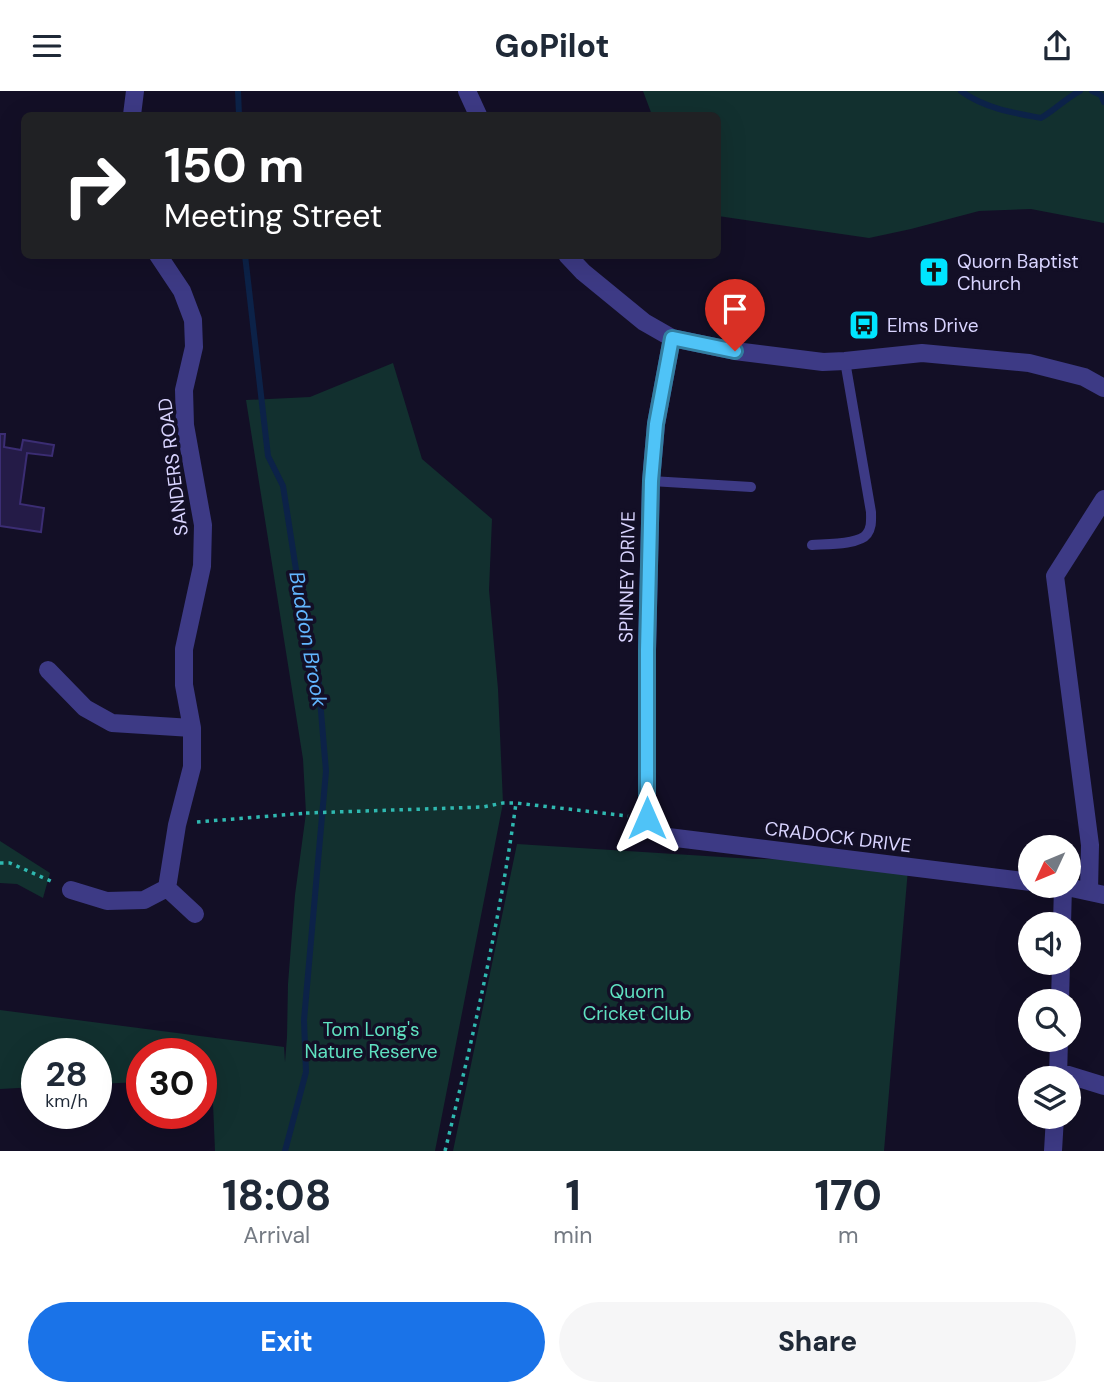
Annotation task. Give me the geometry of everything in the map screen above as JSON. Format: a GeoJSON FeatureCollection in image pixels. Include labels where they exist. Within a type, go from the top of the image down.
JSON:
{"type":"FeatureCollection","features":[{"type":"Feature","properties":{"kind":"street"},"geometry":{"type":"LineString","coordinates":[[132,112],[135,91]]}},
{"type":"Feature","properties":{"kind":"street"},"geometry":{"type":"LineString","coordinates":[[467,91],[477,112]]}},
{"type":"Feature","properties":{"kind":"street","name":"SANDERS ROAD"},"geometry":{"type":"LineString","coordinates":[[161,259],[182,291],[193,320],[194,347],[184,390],[185,425],[203,526],[202,566],[184,649],[184,685],[192,728],[192,767],[177,825],[167,888]]}},
{"type":"Feature","properties":{"kind":"street"},"geometry":{"type":"LineString","coordinates":[[572,259],[583,272],[643,322],[672,338],[735,351],[823,362],[922,353],[1029,363],[1084,377],[1104,389]]}},
{"type":"Feature","properties":{"kind":"street","name":"SPINNEY DRIVE"},"geometry":{"type":"LineString","coordinates":[[647,818],[651,481],[656,424],[672,338]]}},
{"type":"Feature","properties":{"kind":"street"},"geometry":{"type":"LineString","coordinates":[[1097,893],[1055,576],[1104,499]]}},
{"type":"Feature","properties":{"kind":"street"},"geometry":{"type":"LineString","coordinates":[[48,670],[85,708],[112,723],[192,728]]}},
{"type":"Feature","properties":{"kind":"street","name":"CRADOCK DRIVE"},"geometry":{"type":"LineString","coordinates":[[647,818],[654,829],[668,837],[1018,880]]}},
{"type":"Feature","properties":{"kind":"street"},"geometry":{"type":"LineString","coordinates":[[71,890],[107,901],[120,901],[144,900],[167,888],[195,914]]}},
{"type":"Feature","properties":{"kind":"street"},"geometry":{"type":"LineString","coordinates":[[1081,1080],[1104,1086]]}},
{"type":"Feature","properties":{"kind":"street"},"geometry":{"type":"LineString","coordinates":[[1053,1151],[1054,1129]]}},
{"type":"Feature","properties":{"kind":"lane"},"geometry":{"type":"LineString","coordinates":[[812,545],[855,541],[863,538],[871,525],[845,361]]}},
{"type":"Feature","properties":{"kind":"lane"},"geometry":{"type":"LineString","coordinates":[[651,481],[751,487]]}},
{"type":"Feature","properties":{"kind":"path"},"geometry":{"type":"LineString","coordinates":[[177,825],[307,813],[483,807],[503,803],[647,818]]}},
{"type":"Feature","properties":{"kind":"path"},"geometry":{"type":"LineString","coordinates":[[445,1151],[483,989],[516,803]]}},
{"type":"Feature","properties":{"kind":"path"},"geometry":{"type":"LineString","coordinates":[[307,813],[316,813]]}},
{"type":"Feature","properties":{"kind":"path"},"geometry":{"type":"LineString","coordinates":[[0,863],[10,863],[71,890]]}},
{"type":"Feature","properties":{"kind":"green space"},"geometry":{"type":"Polygon","coordinates":[[[643,91],[1104,91],[1104,223],[1031,209],[979,211],[869,238],[721,216],[721,112],[651,112],[643,91]]]}},
{"type":"Feature","properties":{"kind":"green space","name":"Tom Long's Nature Reserve"},"geometry":{"type":"Polygon","coordinates":[[[393,363],[422,459],[492,519],[489,590],[498,689],[503,803],[435,1151],[215,1151],[217,1038],[284,1047],[285,1062],[295,895],[306,813],[303,759],[246,400],[310,397],[393,363]]]}},
{"type":"Feature","properties":{"kind":"green space"},"geometry":{"type":"Polygon","coordinates":[[[0,841],[50,873],[43,898],[17,884],[0,883],[0,841]]]}},
{"type":"Feature","properties":{"kind":"green space","name":"Quorn Cricket Club"},"geometry":{"type":"Polygon","coordinates":[[[517,844],[753,859],[849,860],[908,869],[884,1151],[453,1151],[517,844]]]}},
{"type":"Feature","properties":{"kind":"green space"},"geometry":{"type":"Polygon","coordinates":[[[0,1010],[215,1038],[126,1038],[126,1083],[112,1083],[112,1038],[21,1038],[21,1088],[0,1089],[0,1010]]]}},
{"type":"Feature","properties":{"kind":"building"},"geometry":{"type":"Polygon","coordinates":[[[0,434],[5,434],[4,447],[21,450],[23,440],[54,445],[52,456],[27,453],[20,504],[44,508],[41,532],[0,526],[0,434]]]}},
{"type":"Feature","properties":{"kind":"waterway","name":"Buddon Brook"},"geometry":{"type":"LineString","coordinates":[[238,91],[239,112]]}},
{"type":"Feature","properties":{"kind":"waterway"},"geometry":{"type":"LineString","coordinates":[[961,91],[989,106],[1041,118],[1080,91]]}},
{"type":"Feature","properties":{"kind":"waterway"},"geometry":{"type":"LineString","coordinates":[[1092,91],[1101,95],[1104,102]]}},
{"type":"Feature","properties":{"kind":"waterway","name":"Buddon Brook"},"geometry":{"type":"LineString","coordinates":[[245,259],[268,456],[283,486],[308,647],[318,676],[326,771],[304,1020],[306,1072],[285,1151]]}},
{"type":"Feature","properties":{"kind":"place","name":"Quorn Baptist Church"},"geometry":{"type":"Point","coordinates":[934,272]}},
{"type":"Feature","properties":{"kind":"place","name":"Elms Drive"},"geometry":{"type":"Point","coordinates":[864,325]}},
{"type":"Feature","properties":{"kind":"route"},"geometry":{"type":"LineString","coordinates":[[647,818],[651,481],[656,424],[672,338],[735,351]]}}]}
